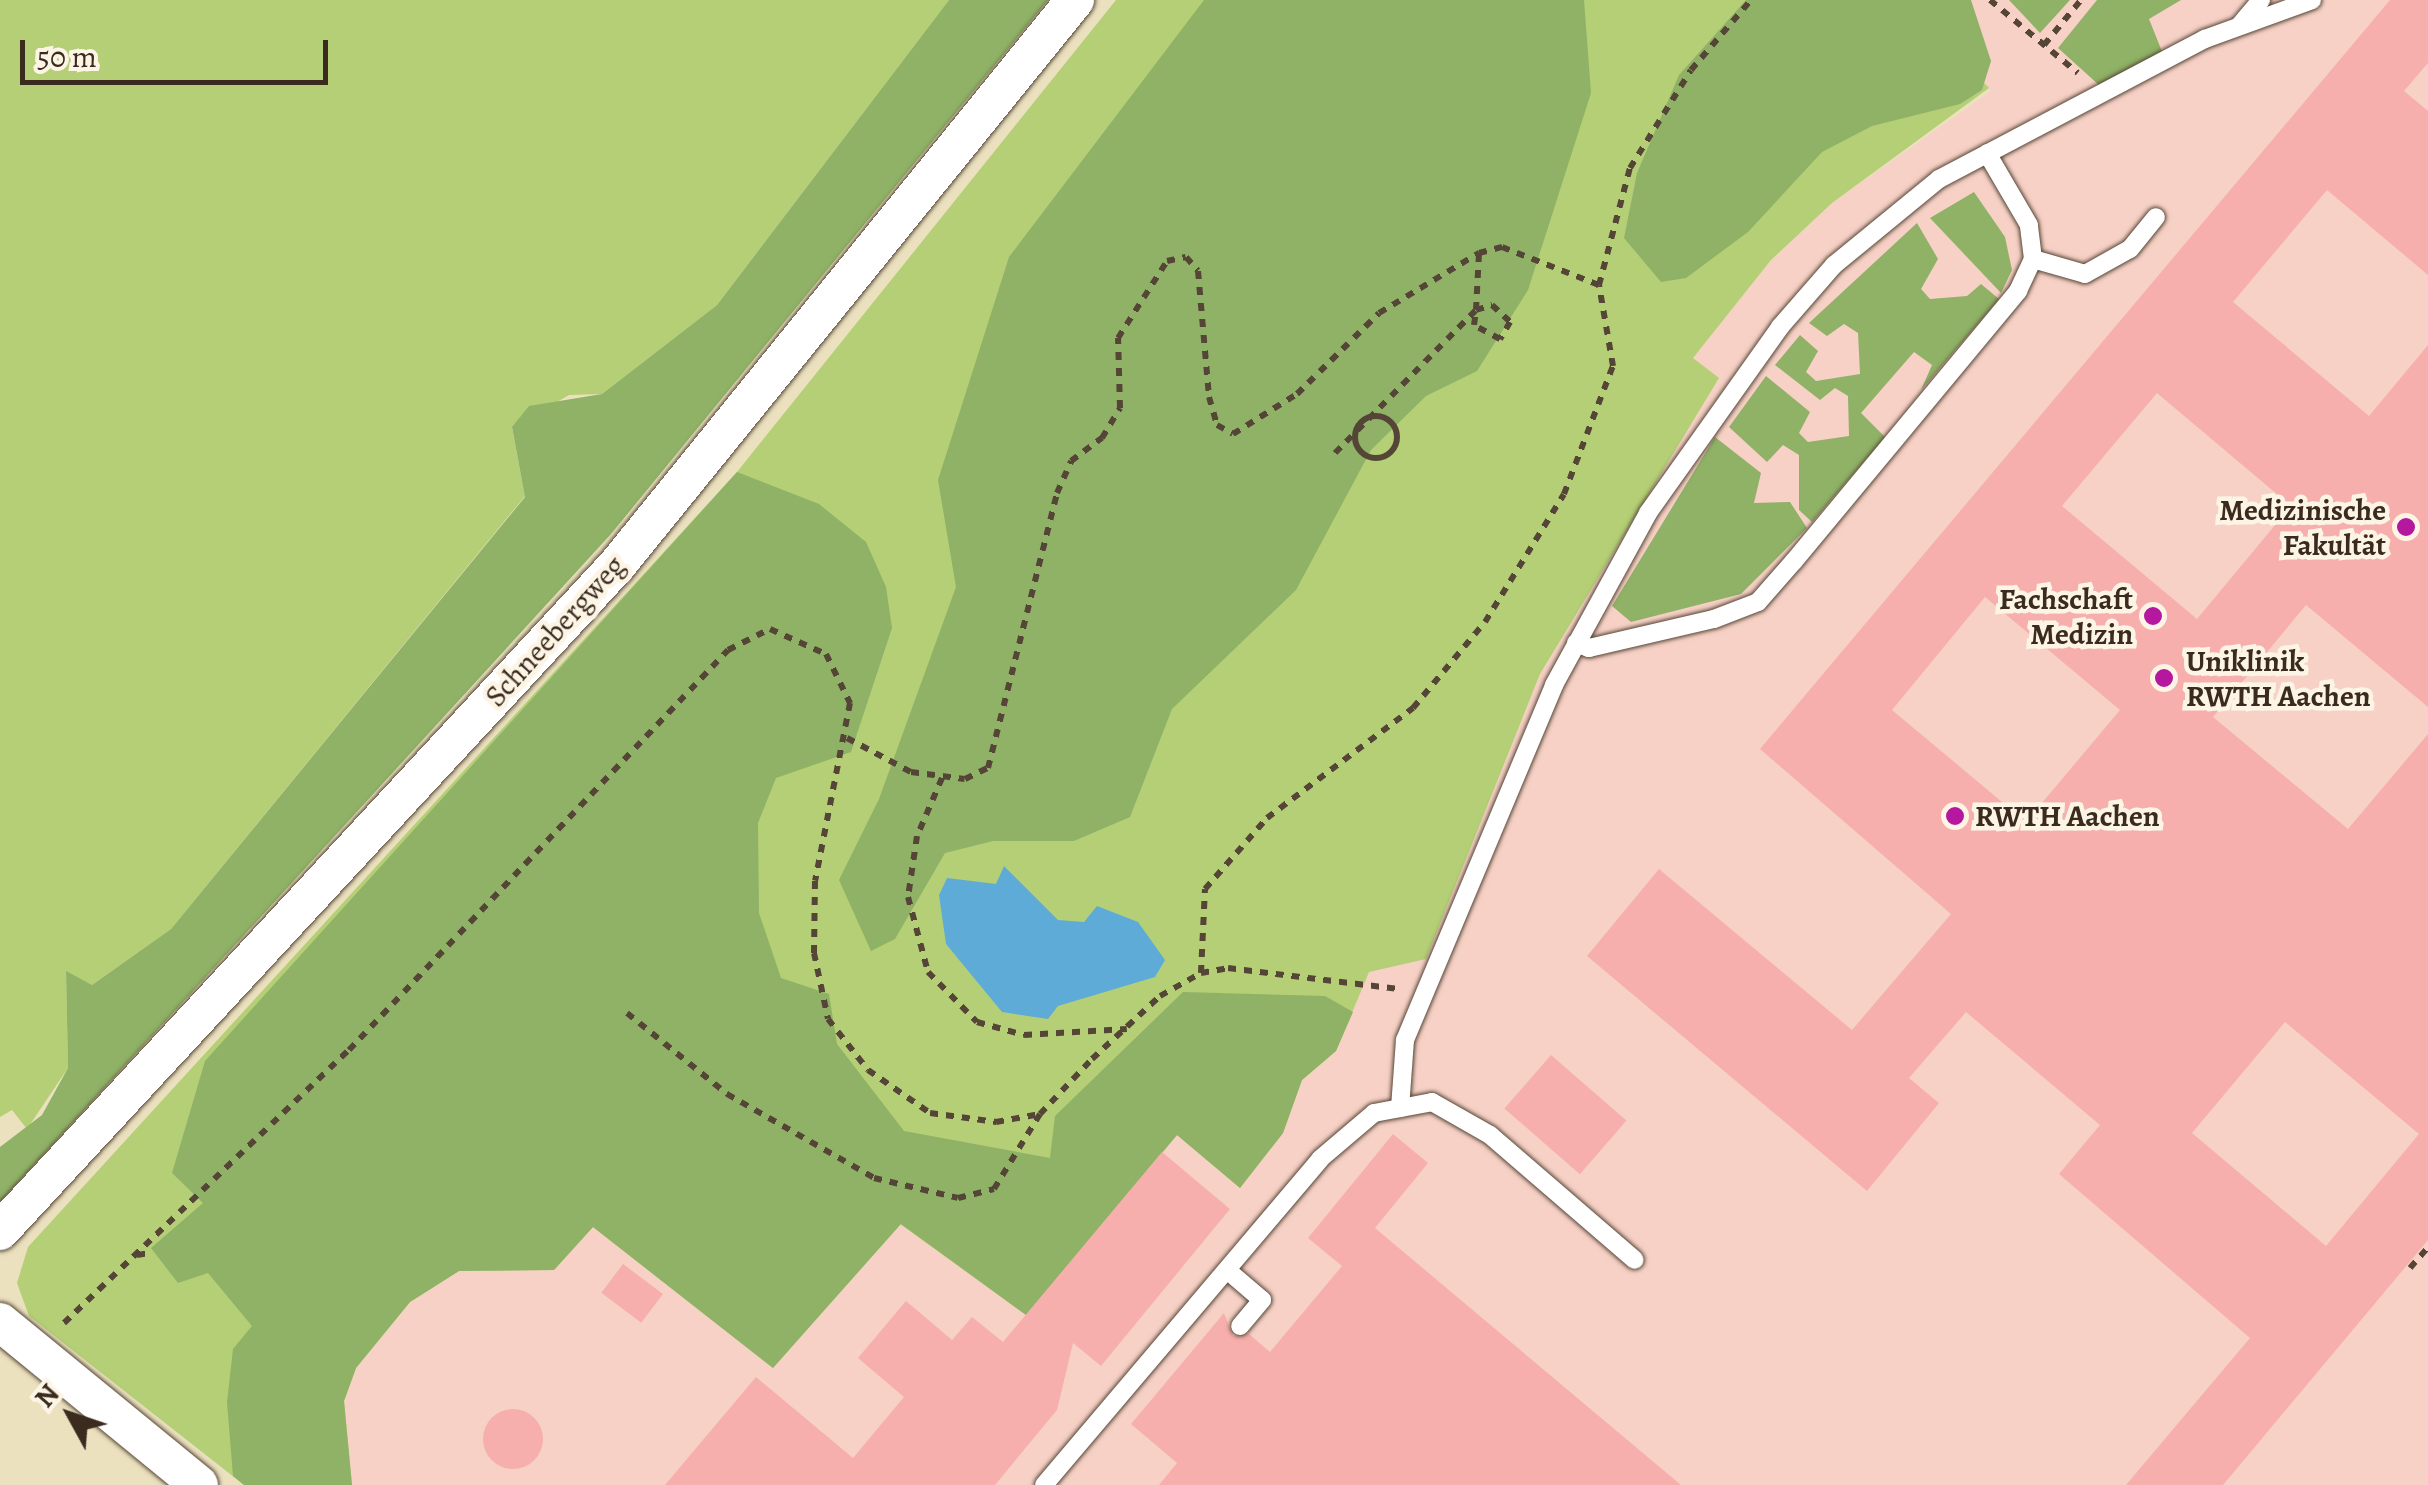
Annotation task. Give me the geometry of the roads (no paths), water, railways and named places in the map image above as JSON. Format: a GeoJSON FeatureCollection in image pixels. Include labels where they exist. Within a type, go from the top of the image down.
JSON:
{"type":"FeatureCollection","features":[{"type":"Feature","properties":{"kind":"street","name":"Schneebergweg"},"geometry":{"type":"LineString","coordinates":[[0,1231],[618,564],[1075,0]]}},
{"type":"Feature","properties":{"kind":"street"},"geometry":{"type":"LineString","coordinates":[[0,1322],[32,1353],[199,1485]]}},
{"type":"Feature","properties":{"kind":"lane"},"geometry":{"type":"LineString","coordinates":[[2240,25],[2261,0]]}},
{"type":"Feature","properties":{"kind":"lane"},"geometry":{"type":"LineString","coordinates":[[1400,1108],[1404,1040],[1576,643],[1692,444],[1780,327],[1883,221],[1987,153],[2240,25],[2312,0]]}},
{"type":"Feature","properties":{"kind":"lane"},"geometry":{"type":"LineString","coordinates":[[1576,643],[1664,632],[1758,602],[2018,292],[2033,259],[2029,225],[1987,153]]}},
{"type":"Feature","properties":{"kind":"lane"},"geometry":{"type":"LineString","coordinates":[[2033,259],[2085,274],[2130,249],[2156,217]]}},
{"type":"Feature","properties":{"kind":"lane"},"geometry":{"type":"LineString","coordinates":[[1044,1485],[1320,1160],[1374,1113],[1432,1102],[1490,1135],[1635,1260]]}},
{"type":"Feature","properties":{"kind":"lane"},"geometry":{"type":"LineString","coordinates":[[1226,1270],[1262,1300],[1240,1326]]}},
{"type":"Feature","properties":{"kind":"water"},"geometry":{"type":"Polygon","coordinates":[[[1004,866],[1058,920],[1084,922],[1097,906],[1138,922],[1165,960],[1155,977],[1058,1006],[1048,1019],[1002,1012],[946,944],[939,895],[947,878],[996,884],[1004,866]]]}},
{"type":"Feature","properties":{"kind":"place","name":"Medizinische Fakultät"},"geometry":{"type":"Point","coordinates":[2406,527]}},
{"type":"Feature","properties":{"kind":"place","name":"Fachschaft Medizin"},"geometry":{"type":"Point","coordinates":[2153,616]}},
{"type":"Feature","properties":{"kind":"place","name":"Uniklinik RWTH Aachen"},"geometry":{"type":"Point","coordinates":[2164,678]}},
{"type":"Feature","properties":{"kind":"place","name":"RWTH Aachen"},"geometry":{"type":"Point","coordinates":[1955,816]}}]}
